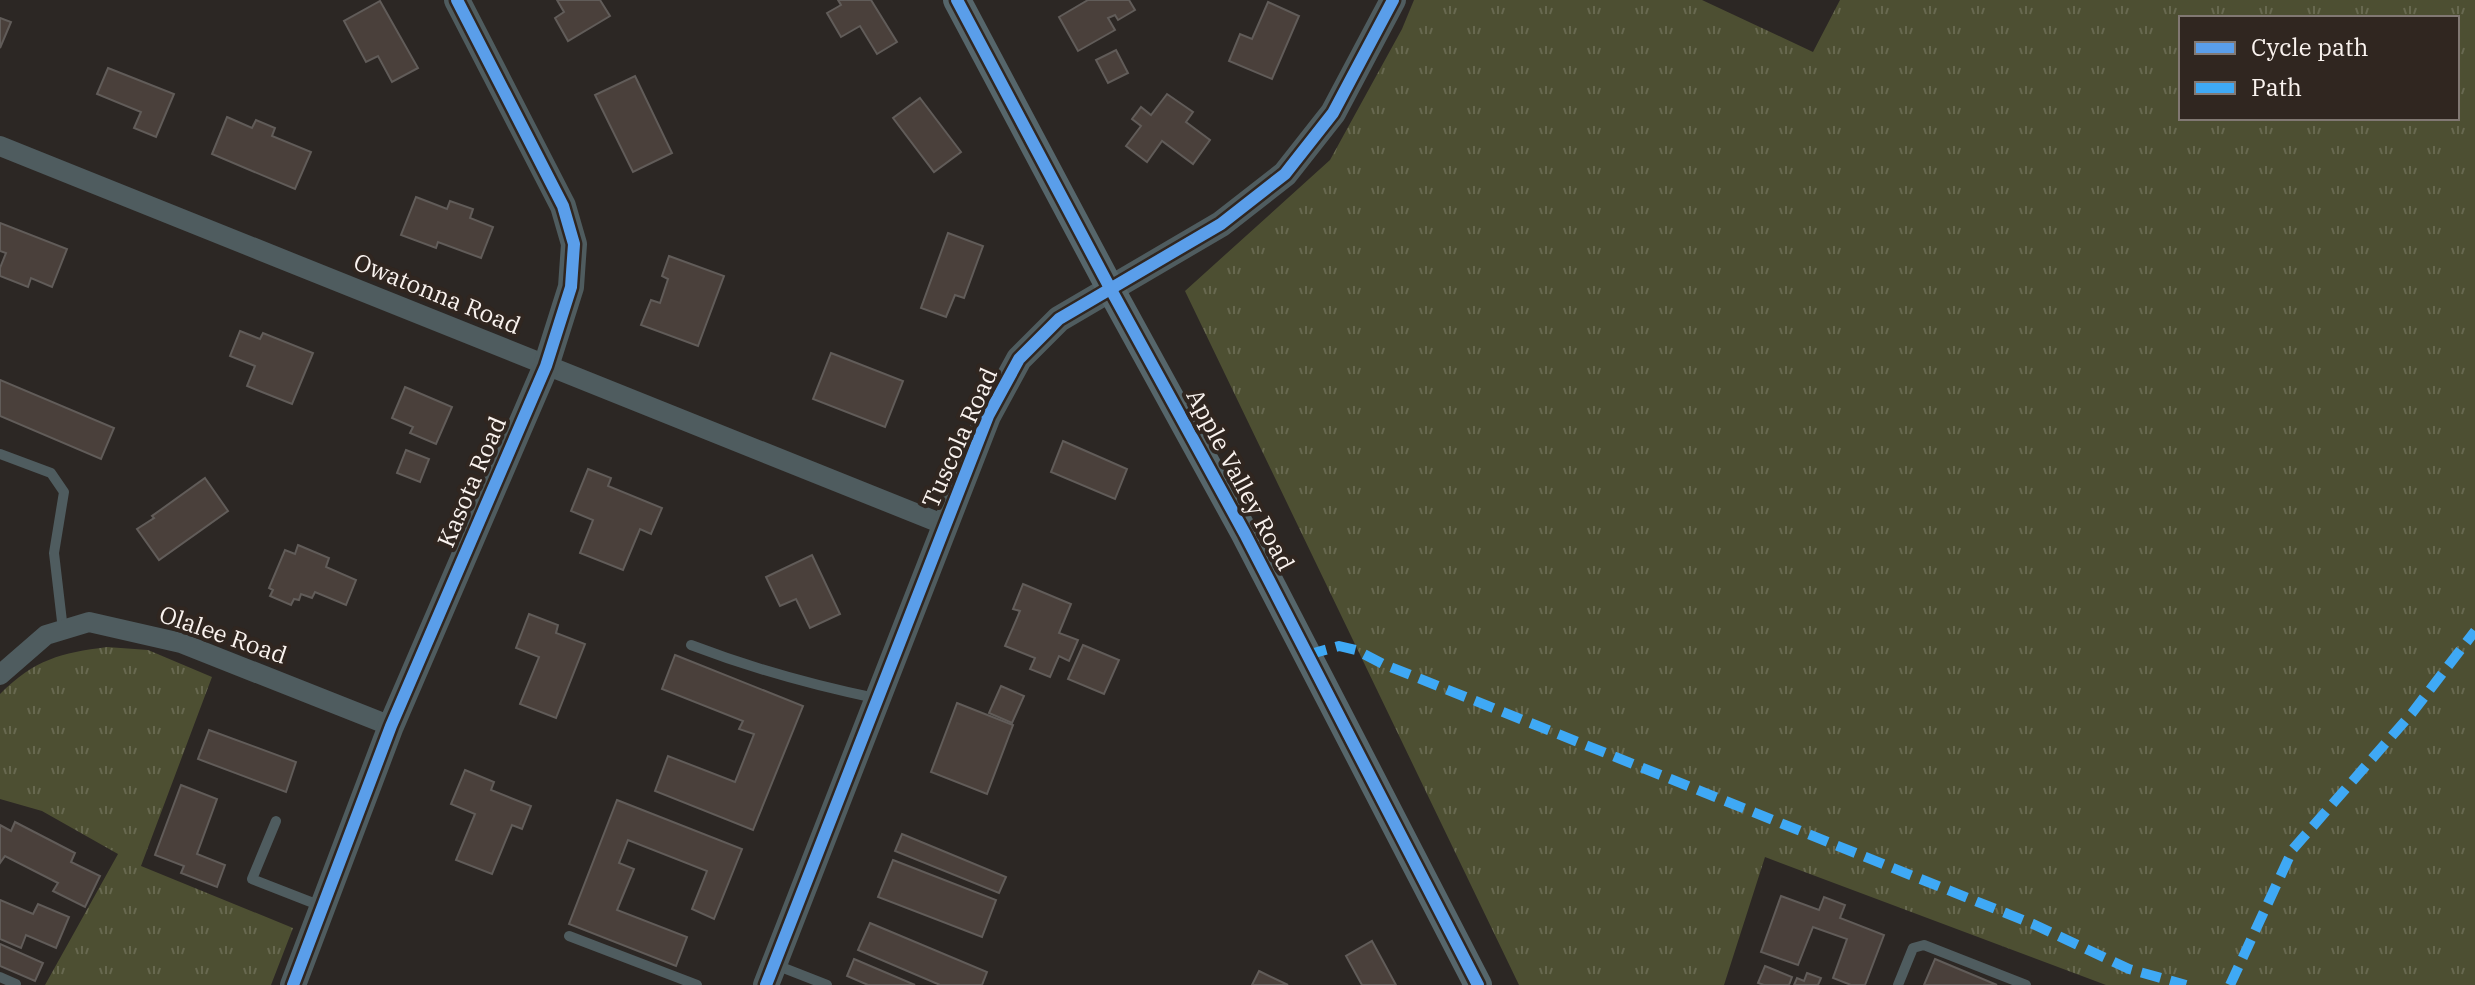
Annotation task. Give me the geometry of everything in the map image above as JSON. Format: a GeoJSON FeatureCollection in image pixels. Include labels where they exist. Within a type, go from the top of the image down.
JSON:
{"type":"FeatureCollection","features":[{"type":"Feature","properties":{"kind":"main road","name":"Apple Valley Road"},"geometry":{"type":"LineString","coordinates":[[957,0],[1245,534],[1478,985]]}},
{"type":"Feature","properties":{"kind":"street","name":"Kasota Road"},"geometry":{"type":"LineString","coordinates":[[293,985],[391,726],[546,366],[571,287],[574,244],[563,206],[457,0]]}},
{"type":"Feature","properties":{"kind":"street","name":"Tuscola Road"},"geometry":{"type":"LineString","coordinates":[[770,975],[988,416],[1019,359],[1059,319],[1221,224],[1285,174],[1333,113],[1393,0]]}},
{"type":"Feature","properties":{"kind":"street","name":"Owatonna Road"},"geometry":{"type":"LineString","coordinates":[[0,146],[945,525]]}},
{"type":"Feature","properties":{"kind":"street","name":"Olalee Road"},"geometry":{"type":"LineString","coordinates":[[0,675],[46,635],[89,622],[181,643],[391,726]]}},
{"type":"Feature","properties":{"kind":"lane"},"geometry":{"type":"LineString","coordinates":[[0,454],[51,473],[64,492],[54,553],[63,630]]}},
{"type":"Feature","properties":{"kind":"lane"},"geometry":{"type":"LineString","coordinates":[[691,645],[787,678],[877,698]]}},
{"type":"Feature","properties":{"kind":"lane"},"geometry":{"type":"LineString","coordinates":[[276,821],[252,879],[322,906]]}},
{"type":"Feature","properties":{"kind":"lane"},"geometry":{"type":"LineString","coordinates":[[569,936],[697,985]]}},
{"type":"Feature","properties":{"kind":"lane"},"geometry":{"type":"LineString","coordinates":[[1898,985],[1913,948],[1924,945],[2026,985]]}},
{"type":"Feature","properties":{"kind":"lane"},"geometry":{"type":"LineString","coordinates":[[770,975],[827,985]]}},
{"type":"Feature","properties":{"kind":"lane"},"geometry":{"type":"LineString","coordinates":[[0,977],[16,984]]}},
{"type":"Feature","properties":{"kind":"green space"},"geometry":{"type":"Polygon","coordinates":[[[1414,0],[1702,0],[1813,52],[1840,0],[2475,0],[2475,985],[2106,985],[1765,857],[1724,985],[1519,985],[1185,291],[1330,160],[1402,29],[1414,0]]]}},
{"type":"Feature","properties":{"kind":"green space"},"geometry":{"type":"Polygon","coordinates":[[[107,647],[148,650],[212,677],[141,866],[293,928],[271,985],[45,985],[118,854],[42,811],[0,799],[0,694],[37,665],[62,655],[107,647]]]}},
{"type":"Feature","properties":{"kind":"building"},"geometry":{"type":"Polygon","coordinates":[[[557,0],[600,0],[610,16],[568,41],[555,18],[564,12],[557,0]]]}},
{"type":"Feature","properties":{"kind":"building"},"geometry":{"type":"Polygon","coordinates":[[[838,0],[871,0],[897,42],[877,54],[860,26],[841,37],[827,13],[841,5],[838,0]]]}},
{"type":"Feature","properties":{"kind":"building"},"geometry":{"type":"Polygon","coordinates":[[[1088,0],[1129,0],[1135,10],[1118,20],[1115,15],[1108,18],[1115,30],[1078,51],[1059,17],[1088,0]]]}},
{"type":"Feature","properties":{"kind":"building"},"geometry":{"type":"Polygon","coordinates":[[[380,1],[418,68],[392,82],[378,56],[366,62],[344,21],[380,1]]]}},
{"type":"Feature","properties":{"kind":"building"},"geometry":{"type":"Polygon","coordinates":[[[1268,2],[1299,16],[1272,79],[1229,61],[1240,34],[1252,39],[1268,2]]]}},
{"type":"Feature","properties":{"kind":"building"},"geometry":{"type":"Polygon","coordinates":[[[0,18],[11,22],[0,48],[0,18]]]}},
{"type":"Feature","properties":{"kind":"building"},"geometry":{"type":"Polygon","coordinates":[[[1116,50],[1128,73],[1108,83],[1096,60],[1116,50]]]}},
{"type":"Feature","properties":{"kind":"building"},"geometry":{"type":"Polygon","coordinates":[[[108,68],[174,94],[156,137],[134,128],[141,112],[97,94],[108,68]]]}},
{"type":"Feature","properties":{"kind":"building"},"geometry":{"type":"Polygon","coordinates":[[[635,76],[672,153],[633,172],[595,95],[635,76]]]}},
{"type":"Feature","properties":{"kind":"building"},"geometry":{"type":"Polygon","coordinates":[[[1167,94],[1193,112],[1186,122],[1210,140],[1193,164],[1162,141],[1147,162],[1126,146],[1141,126],[1132,119],[1141,107],[1151,115],[1167,94]]]}},
{"type":"Feature","properties":{"kind":"building"},"geometry":{"type":"Polygon","coordinates":[[[920,98],[961,152],[934,172],[893,118],[920,98]]]}},
{"type":"Feature","properties":{"kind":"building"},"geometry":{"type":"Polygon","coordinates":[[[227,117],[252,128],[256,120],[275,128],[272,136],[311,152],[295,189],[212,154],[227,117]]]}},
{"type":"Feature","properties":{"kind":"building"},"geometry":{"type":"Polygon","coordinates":[[[416,197],[447,209],[450,201],[473,209],[470,218],[493,227],[481,258],[438,242],[436,248],[401,235],[416,197]]]}},
{"type":"Feature","properties":{"kind":"building"},"geometry":{"type":"Polygon","coordinates":[[[0,223],[67,249],[52,287],[31,278],[28,287],[0,276],[6,253],[0,251],[0,223]]]}},
{"type":"Feature","properties":{"kind":"building"},"geometry":{"type":"Polygon","coordinates":[[[948,233],[983,246],[964,298],[955,295],[946,317],[921,308],[948,233]]]}},
{"type":"Feature","properties":{"kind":"building"},"geometry":{"type":"Polygon","coordinates":[[[669,256],[724,276],[698,346],[641,325],[651,300],[660,303],[668,279],[662,276],[669,256]]]}},
{"type":"Feature","properties":{"kind":"building"},"geometry":{"type":"Polygon","coordinates":[[[240,331],[260,339],[263,333],[313,353],[292,404],[247,386],[255,366],[230,356],[240,331]]]}},
{"type":"Feature","properties":{"kind":"building"},"geometry":{"type":"Polygon","coordinates":[[[831,353],[903,381],[885,427],[813,399],[831,353]]]}},
{"type":"Feature","properties":{"kind":"building"},"geometry":{"type":"Polygon","coordinates":[[[0,380],[114,428],[101,459],[0,416],[0,380]]]}},
{"type":"Feature","properties":{"kind":"building"},"geometry":{"type":"Polygon","coordinates":[[[405,387],[452,407],[436,444],[410,433],[413,427],[392,418],[405,387]]]}},
{"type":"Feature","properties":{"kind":"building"},"geometry":{"type":"Polygon","coordinates":[[[1063,441],[1127,469],[1115,499],[1051,472],[1063,441]]]}},
{"type":"Feature","properties":{"kind":"building"},"geometry":{"type":"Polygon","coordinates":[[[406,450],[429,459],[420,482],[397,473],[406,450]]]}},
{"type":"Feature","properties":{"kind":"building"},"geometry":{"type":"Polygon","coordinates":[[[588,469],[611,478],[608,486],[662,508],[651,534],[640,529],[623,570],[580,553],[593,520],[571,511],[588,469]]]}},
{"type":"Feature","properties":{"kind":"building"},"geometry":{"type":"Polygon","coordinates":[[[205,478],[228,511],[159,560],[137,529],[205,478]]]}},
{"type":"Feature","properties":{"kind":"building"},"geometry":{"type":"Polygon","coordinates":[[[298,545],[329,558],[326,567],[356,580],[346,605],[315,592],[312,598],[301,594],[299,600],[294,599],[291,605],[270,596],[273,590],[269,588],[285,550],[295,554],[298,545]]]}},
{"type":"Feature","properties":{"kind":"building"},"geometry":{"type":"Polygon","coordinates":[[[812,555],[840,614],[810,628],[796,599],[780,606],[766,577],[812,555]]]}},
{"type":"Feature","properties":{"kind":"building"},"geometry":{"type":"Polygon","coordinates":[[[1023,584],[1071,604],[1059,633],[1078,640],[1069,661],[1059,656],[1050,677],[1030,669],[1035,658],[1005,646],[1020,611],[1013,609],[1023,584]]]}},
{"type":"Feature","properties":{"kind":"building"},"geometry":{"type":"Polygon","coordinates":[[[529,614],[558,625],[556,633],[585,644],[556,718],[520,704],[539,657],[516,648],[529,614]]]}},
{"type":"Feature","properties":{"kind":"building"},"geometry":{"type":"Polygon","coordinates":[[[1083,645],[1119,660],[1104,694],[1068,679],[1083,645]]]}},
{"type":"Feature","properties":{"kind":"building"},"geometry":{"type":"Polygon","coordinates":[[[675,655],[803,706],[753,830],[655,791],[668,756],[735,782],[754,734],[739,729],[743,721],[662,689],[675,655]]]}},
{"type":"Feature","properties":{"kind":"building"},"geometry":{"type":"Polygon","coordinates":[[[1001,686],[1024,696],[1012,723],[989,713],[1001,686]]]}},
{"type":"Feature","properties":{"kind":"building"},"geometry":{"type":"Polygon","coordinates":[[[957,703],[1013,725],[987,794],[931,772],[957,703]]]}},
{"type":"Feature","properties":{"kind":"building"},"geometry":{"type":"Polygon","coordinates":[[[209,730],[296,762],[286,792],[198,759],[209,730]]]}},
{"type":"Feature","properties":{"kind":"building"},"geometry":{"type":"Polygon","coordinates":[[[465,770],[494,782],[491,790],[531,806],[522,829],[512,825],[492,874],[456,860],[475,814],[451,804],[465,770]]]}},
{"type":"Feature","properties":{"kind":"building"},"geometry":{"type":"Polygon","coordinates":[[[181,785],[217,799],[197,854],[225,865],[217,887],[181,873],[184,866],[155,855],[181,785]]]}},
{"type":"Feature","properties":{"kind":"building"},"geometry":{"type":"Polygon","coordinates":[[[617,800],[742,849],[714,919],[692,909],[707,871],[628,840],[619,863],[634,869],[617,910],[687,937],[676,966],[569,924],[617,800]]]}},
{"type":"Feature","properties":{"kind":"building"},"geometry":{"type":"Polygon","coordinates":[[[15,822],[75,853],[71,862],[100,876],[85,907],[53,891],[58,883],[5,856],[0,863],[0,825],[11,831],[15,822]]]}},
{"type":"Feature","properties":{"kind":"building"},"geometry":{"type":"Polygon","coordinates":[[[902,834],[1006,877],[999,893],[895,851],[902,834]]]}},
{"type":"Feature","properties":{"kind":"building"},"geometry":{"type":"Polygon","coordinates":[[[893,860],[996,900],[982,937],[878,897],[893,860]]]}},
{"type":"Feature","properties":{"kind":"building"},"geometry":{"type":"Polygon","coordinates":[[[1781,896],[1819,910],[1824,897],[1845,905],[1840,918],[1884,935],[1865,985],[1851,985],[1833,978],[1847,939],[1813,927],[1798,965],[1761,952],[1781,896]]]}},
{"type":"Feature","properties":{"kind":"building"},"geometry":{"type":"Polygon","coordinates":[[[0,900],[33,914],[38,904],[69,917],[56,948],[26,935],[21,948],[0,939],[0,900]]]}},
{"type":"Feature","properties":{"kind":"building"},"geometry":{"type":"Polygon","coordinates":[[[870,923],[987,972],[982,985],[940,985],[858,950],[870,923]]]}},
{"type":"Feature","properties":{"kind":"building"},"geometry":{"type":"Polygon","coordinates":[[[1372,941],[1396,985],[1362,985],[1346,956],[1372,941]]]}},
{"type":"Feature","properties":{"kind":"building"},"geometry":{"type":"Polygon","coordinates":[[[0,944],[43,963],[35,981],[0,966],[0,944]]]}},
{"type":"Feature","properties":{"kind":"building"},"geometry":{"type":"Polygon","coordinates":[[[854,959],[915,985],[868,985],[847,976],[854,959]]]}},
{"type":"Feature","properties":{"kind":"building"},"geometry":{"type":"Polygon","coordinates":[[[1935,959],[1997,985],[1924,985],[1935,959]]]}},
{"type":"Feature","properties":{"kind":"building"},"geometry":{"type":"Polygon","coordinates":[[[1765,966],[1792,977],[1789,985],[1758,983],[1765,966]]]}},
{"type":"Feature","properties":{"kind":"building"},"geometry":{"type":"Polygon","coordinates":[[[1259,971],[1288,985],[1252,985],[1259,971]]]}},
{"type":"Feature","properties":{"kind":"building"},"geometry":{"type":"Polygon","coordinates":[[[1807,973],[1821,978],[1818,985],[1794,985],[1797,978],[1804,981],[1807,973]]]}},
{"type":"Feature","properties":{"kind":"marked path"},"geometry":{"type":"LineString","coordinates":[[2230,985],[2293,849],[2412,713],[2475,631]]}},
{"type":"Feature","properties":{"kind":"marked path"},"geometry":{"type":"LineString","coordinates":[[1307,655],[1339,646],[1356,650],[1383,664],[2033,924],[2129,969],[2186,985]]}},
{"type":"Feature","properties":{"kind":"cycle path"},"geometry":{"type":"LineString","coordinates":[[293,985],[391,726],[546,366],[571,287],[574,244],[563,206],[457,0]]}},
{"type":"Feature","properties":{"kind":"cycle path"},"geometry":{"type":"LineString","coordinates":[[957,0],[1245,534],[1478,985]]}},
{"type":"Feature","properties":{"kind":"cycle path"},"geometry":{"type":"LineString","coordinates":[[766,985],[988,416],[1019,359],[1059,319],[1221,224],[1285,174],[1333,113],[1393,0]]}}]}
